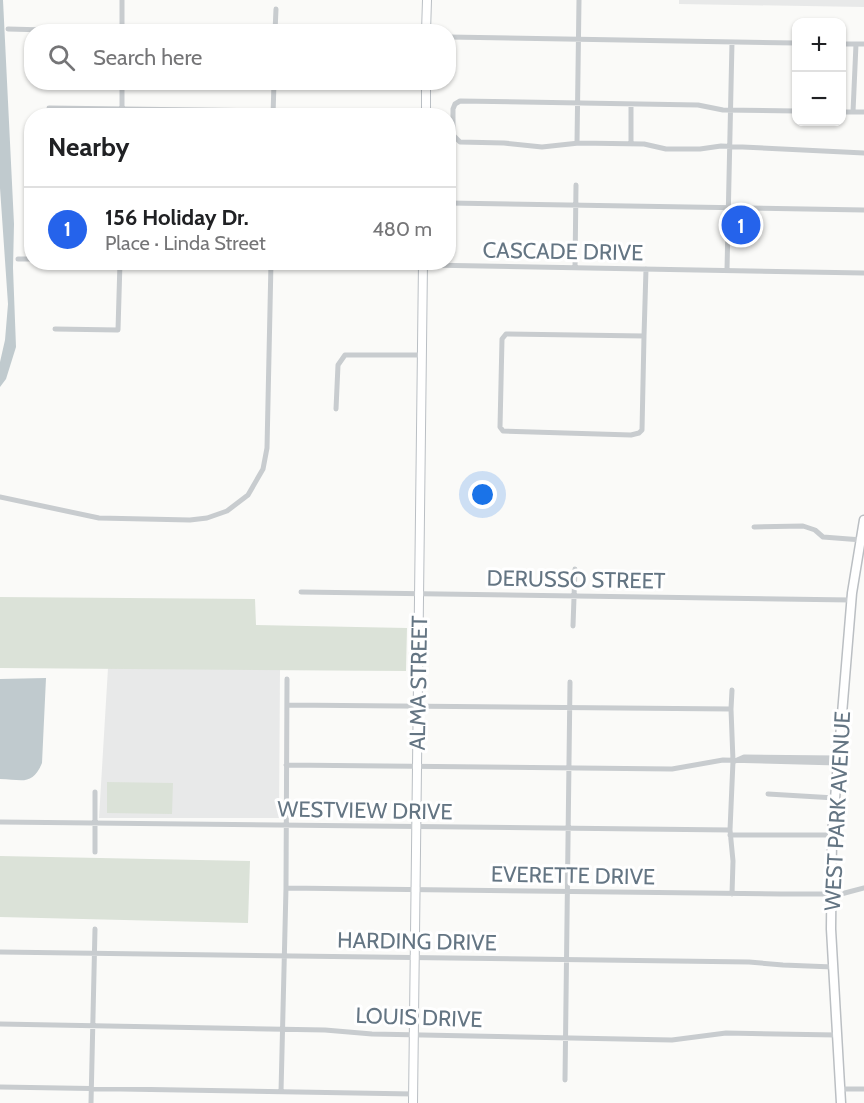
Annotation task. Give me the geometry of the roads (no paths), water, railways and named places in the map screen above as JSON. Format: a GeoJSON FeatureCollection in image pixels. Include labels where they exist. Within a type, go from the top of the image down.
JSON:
{"type":"FeatureCollection","features":[{"type":"Feature","properties":{"kind":"main road","name":"WEST PARK AVENUE"},"geometry":{"type":"LineString","coordinates":[[841,1103],[830,894],[832,835],[851,600],[861,555],[864,520]]}},
{"type":"Feature","properties":{"kind":"street"},"geometry":{"type":"LineString","coordinates":[[122,0],[122,24]]}},
{"type":"Feature","properties":{"kind":"street"},"geometry":{"type":"LineString","coordinates":[[426,24],[427,0]]}},
{"type":"Feature","properties":{"kind":"street"},"geometry":{"type":"LineString","coordinates":[[577,143],[579,0]]}},
{"type":"Feature","properties":{"kind":"street"},"geometry":{"type":"LineString","coordinates":[[275,24],[276,9]]}},
{"type":"Feature","properties":{"kind":"street"},"geometry":{"type":"LineString","coordinates":[[8,29],[24,29]]}},
{"type":"Feature","properties":{"kind":"street"},"geometry":{"type":"LineString","coordinates":[[456,37],[792,43]]}},
{"type":"Feature","properties":{"kind":"street"},"geometry":{"type":"LineString","coordinates":[[727,270],[732,42]]}},
{"type":"Feature","properties":{"kind":"street"},"geometry":{"type":"LineString","coordinates":[[846,44],[864,44]]}},
{"type":"Feature","properties":{"kind":"street"},"geometry":{"type":"LineString","coordinates":[[853,112],[856,44]]}},
{"type":"Feature","properties":{"kind":"street"},"geometry":{"type":"LineString","coordinates":[[49,108],[122,108],[122,90]]}},
{"type":"Feature","properties":{"kind":"street"},"geometry":{"type":"LineString","coordinates":[[273,108],[274,90]]}},
{"type":"Feature","properties":{"kind":"street"},"geometry":{"type":"LineString","coordinates":[[426,90],[426,108]]}},
{"type":"Feature","properties":{"kind":"street"},"geometry":{"type":"LineString","coordinates":[[453,108],[460,101],[698,105],[730,110],[792,111]]}},
{"type":"Feature","properties":{"kind":"street"},"geometry":{"type":"LineString","coordinates":[[631,144],[632,104]]}},
{"type":"Feature","properties":{"kind":"street"},"geometry":{"type":"LineString","coordinates":[[846,112],[864,112]]}},
{"type":"Feature","properties":{"kind":"street"},"geometry":{"type":"LineString","coordinates":[[456,139],[460,142],[504,143],[529,147],[577,143],[644,144],[666,149],[730,146],[864,153]]}},
{"type":"Feature","properties":{"kind":"street"},"geometry":{"type":"LineString","coordinates":[[575,268],[576,185]]}},
{"type":"Feature","properties":{"kind":"street"},"geometry":{"type":"LineString","coordinates":[[456,203],[864,210]]}},
{"type":"Feature","properties":{"kind":"street"},"geometry":{"type":"LineString","coordinates":[[18,259],[24,259]]}},
{"type":"Feature","properties":{"kind":"street","name":"CASCADE DRIVE"},"geometry":{"type":"LineString","coordinates":[[456,265],[864,273]]}},
{"type":"Feature","properties":{"kind":"street"},"geometry":{"type":"LineString","coordinates":[[645,336],[506,334],[503,336],[500,427],[503,431],[639,433],[642,430],[645,336],[646,269]]}},
{"type":"Feature","properties":{"kind":"street"},"geometry":{"type":"LineString","coordinates":[[56,329],[118,330],[120,270]]}},
{"type":"Feature","properties":{"kind":"street"},"geometry":{"type":"LineString","coordinates":[[0,497],[84,516],[152,519],[207,518],[227,511],[241,501],[259,479],[266,459],[271,270]]}},
{"type":"Feature","properties":{"kind":"street","name":"ALMA STREET"},"geometry":{"type":"LineString","coordinates":[[413,1103],[423,270]]}},
{"type":"Feature","properties":{"kind":"street"},"geometry":{"type":"LineString","coordinates":[[336,409],[338,365],[345,355],[421,355]]}},
{"type":"Feature","properties":{"kind":"street"},"geometry":{"type":"LineString","coordinates":[[754,527],[803,526],[815,530],[823,537],[862,540]]}},
{"type":"Feature","properties":{"kind":"street"},"geometry":{"type":"LineString","coordinates":[[573,626],[575,569]]}},
{"type":"Feature","properties":{"kind":"street","name":"DERUSSO STREET"},"geometry":{"type":"LineString","coordinates":[[301,592],[851,600]]}},
{"type":"Feature","properties":{"kind":"street"},"geometry":{"type":"LineString","coordinates":[[281,1091],[286,888],[287,680]]}},
{"type":"Feature","properties":{"kind":"street"},"geometry":{"type":"LineString","coordinates":[[566,1080],[570,682]]}},
{"type":"Feature","properties":{"kind":"street"},"geometry":{"type":"LineString","coordinates":[[732,690],[730,709],[733,761],[730,832],[733,856],[732,894]]}},
{"type":"Feature","properties":{"kind":"street"},"geometry":{"type":"LineString","coordinates":[[286,705],[730,709]]}},
{"type":"Feature","properties":{"kind":"street"},"geometry":{"type":"LineString","coordinates":[[286,765],[672,769],[723,760],[733,761],[744,757],[838,761]]}},
{"type":"Feature","properties":{"kind":"street"},"geometry":{"type":"LineString","coordinates":[[95,792],[95,852]]}},
{"type":"Feature","properties":{"kind":"street"},"geometry":{"type":"LineString","coordinates":[[768,794],[835,798]]}},
{"type":"Feature","properties":{"kind":"street","name":"WESTVIEW DRIVE"},"geometry":{"type":"LineString","coordinates":[[0,822],[569,828],[832,835]]}},
{"type":"Feature","properties":{"kind":"street","name":"EVERETTE DRIVE"},"geometry":{"type":"LineString","coordinates":[[286,888],[732,894],[830,894],[861,889]]}},
{"type":"Feature","properties":{"kind":"street"},"geometry":{"type":"LineString","coordinates":[[92,1103],[95,928]]}},
{"type":"Feature","properties":{"kind":"street","name":"HARDING DRIVE"},"geometry":{"type":"LineString","coordinates":[[0,952],[749,962],[833,967]]}},
{"type":"Feature","properties":{"kind":"street","name":"LOUIS DRIVE"},"geometry":{"type":"LineString","coordinates":[[0,1024],[672,1040],[726,1033],[836,1035]]}},
{"type":"Feature","properties":{"kind":"street"},"geometry":{"type":"LineString","coordinates":[[0,1087],[413,1094]]}},
{"type":"Feature","properties":{"kind":"street"},"geometry":{"type":"LineString","coordinates":[[841,1089],[864,1089]]}},
{"type":"Feature","properties":{"kind":"place","name":"156 Holiday Dr."},"geometry":{"type":"Point","coordinates":[741,225]}}]}
